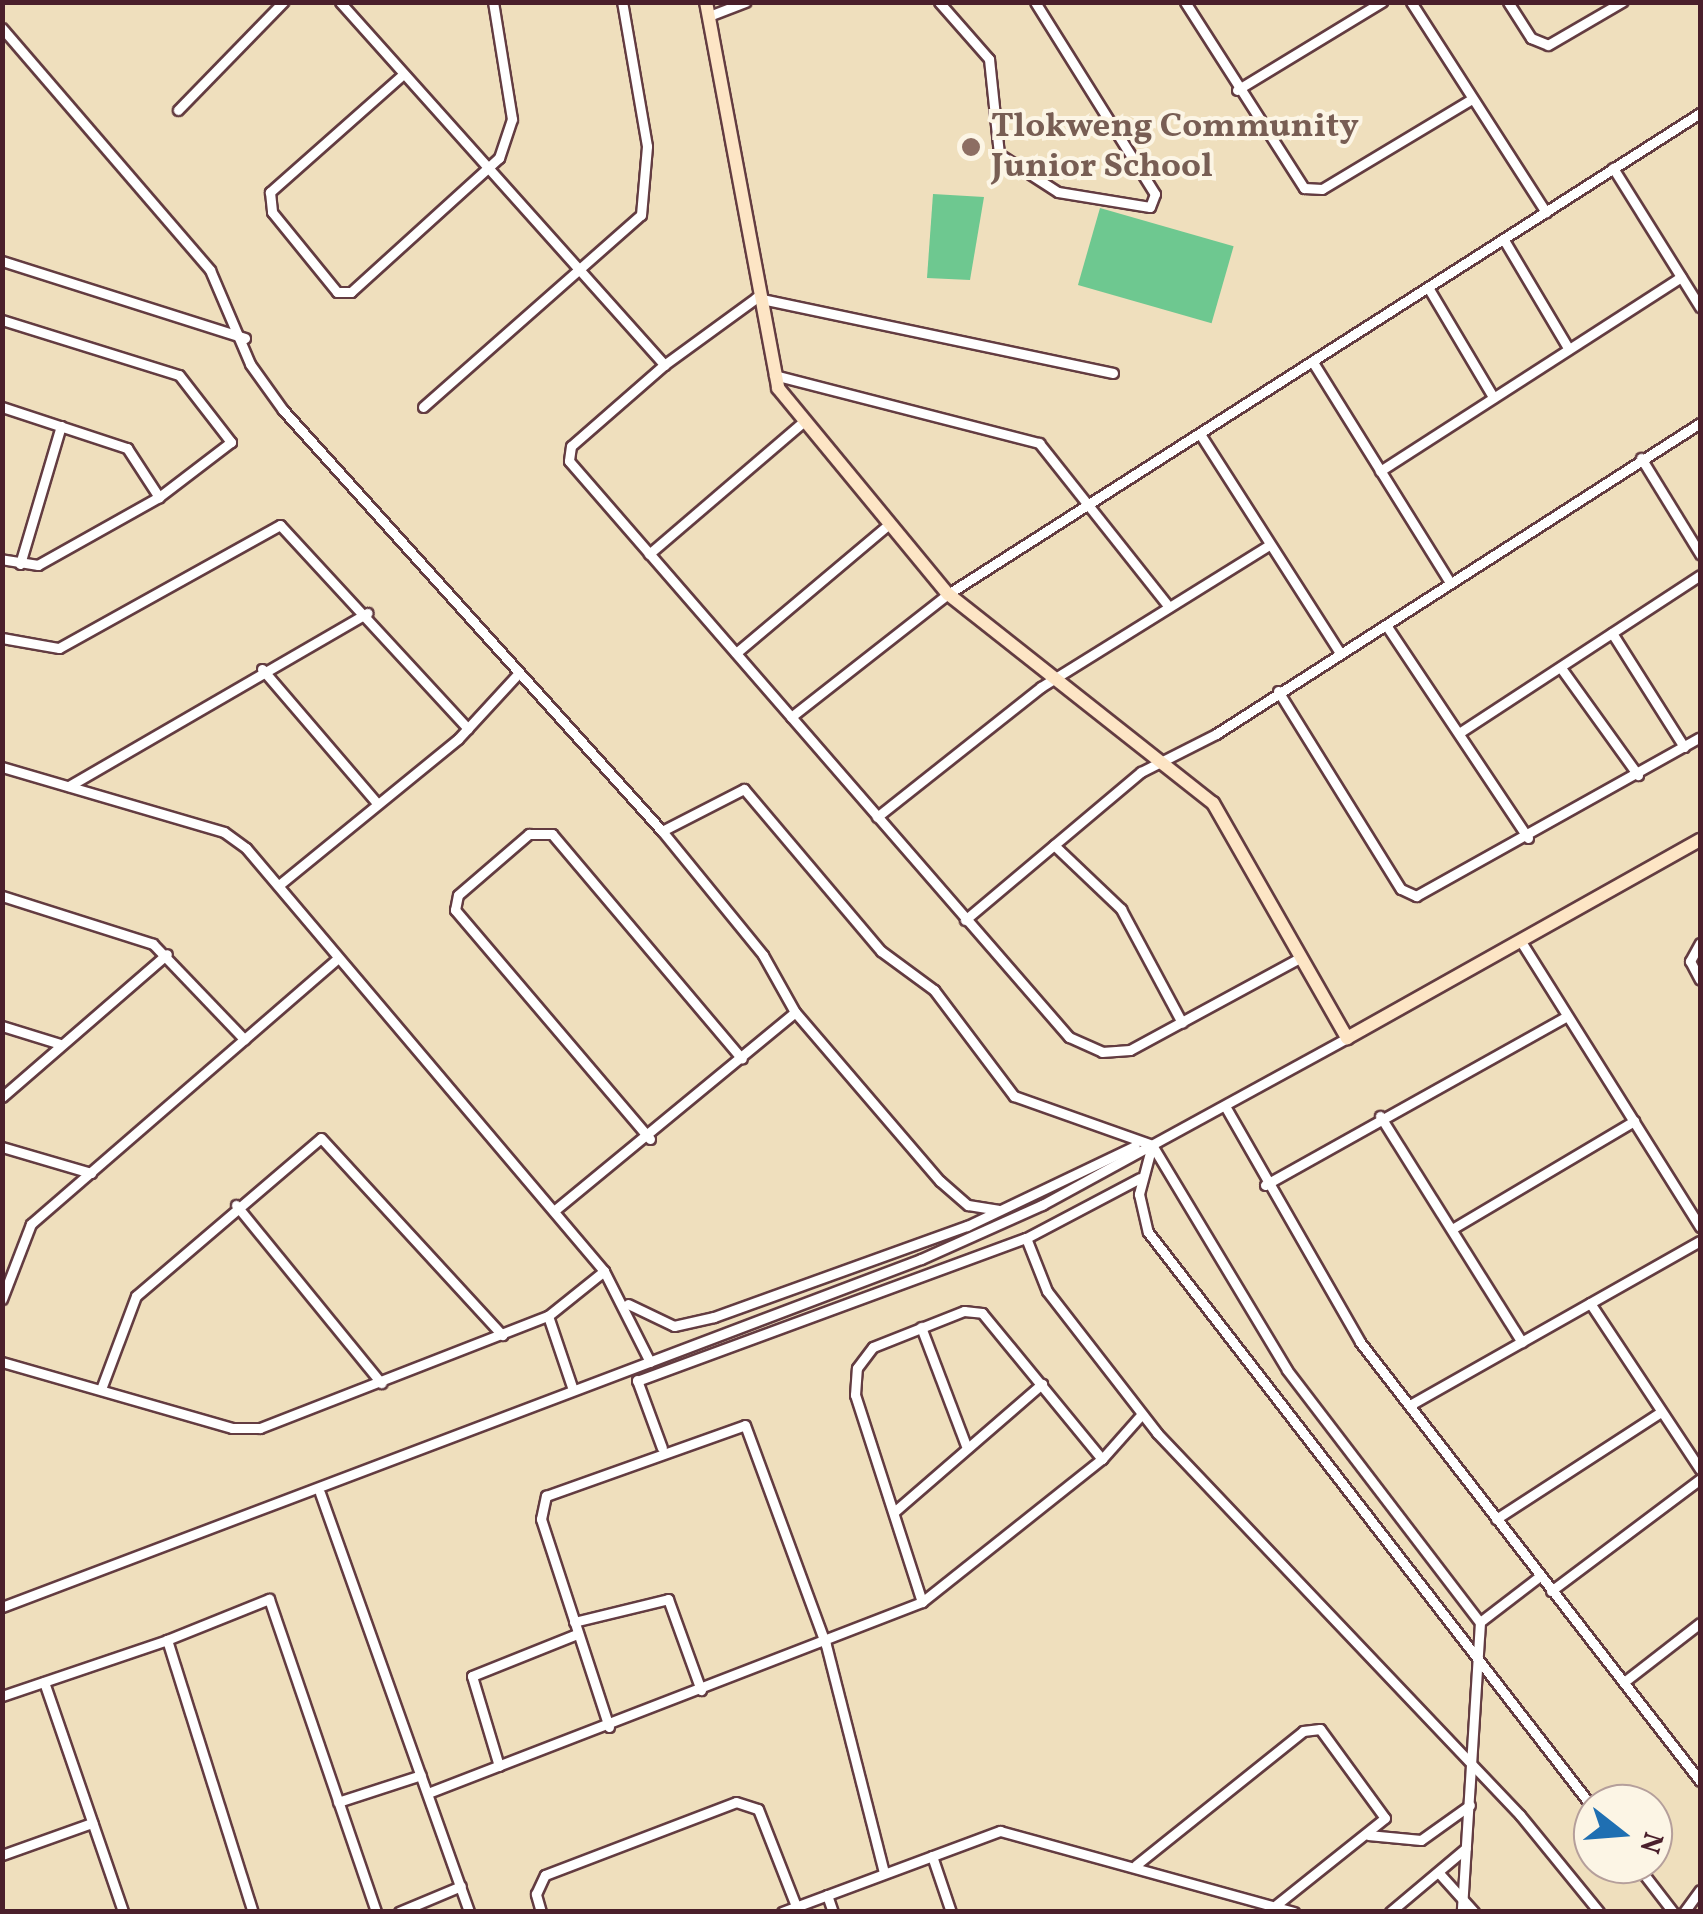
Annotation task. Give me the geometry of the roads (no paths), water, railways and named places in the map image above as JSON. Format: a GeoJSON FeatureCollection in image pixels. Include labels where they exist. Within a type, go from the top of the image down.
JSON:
{"type":"FeatureCollection","features":[{"type":"Feature","properties":{"kind":"street"},"geometry":{"type":"LineString","coordinates":[[178,110],[283,2]]}},
{"type":"Feature","properties":{"kind":"street"},"geometry":{"type":"LineString","coordinates":[[340,2],[400,77],[664,365]]}},
{"type":"Feature","properties":{"kind":"street"},"geometry":{"type":"LineString","coordinates":[[400,77],[270,192],[272,212],[333,290],[351,292],[489,172],[512,119],[493,2]]}},
{"type":"Feature","properties":{"kind":"street"},"geometry":{"type":"LineString","coordinates":[[423,406],[577,271],[644,206],[647,146],[622,2]]}},
{"type":"Feature","properties":{"kind":"street"},"geometry":{"type":"LineString","coordinates":[[745,2],[707,9],[772,375],[804,422],[948,594],[1054,679],[1164,759],[1213,804],[1346,1038]]}},
{"type":"Feature","properties":{"kind":"street"},"geometry":{"type":"LineString","coordinates":[[939,2],[989,59],[1002,158],[1058,192],[1150,208],[1155,194],[1034,2]]}},
{"type":"Feature","properties":{"kind":"street"},"geometry":{"type":"LineString","coordinates":[[1185,2],[1298,184],[1316,190],[1472,99]]}},
{"type":"Feature","properties":{"kind":"street"},"geometry":{"type":"LineString","coordinates":[[1237,90],[1382,2]]}},
{"type":"Feature","properties":{"kind":"street"},"geometry":{"type":"LineString","coordinates":[[1411,2],[1546,212]]}},
{"type":"Feature","properties":{"kind":"street"},"geometry":{"type":"LineString","coordinates":[[1508,2],[1531,38],[1548,45],[1622,2]]}},
{"type":"Feature","properties":{"kind":"street"},"geometry":{"type":"LineString","coordinates":[[2,28],[210,270],[245,338],[250,364],[283,410],[516,676],[662,831],[762,955],[795,1012],[947,1188],[968,1206],[998,1210]]}},
{"type":"Feature","properties":{"kind":"street"},"geometry":{"type":"LineString","coordinates":[[791,716],[948,594],[1314,364],[1700,113]]}},
{"type":"Feature","properties":{"kind":"street"},"geometry":{"type":"LineString","coordinates":[[1613,168],[1700,307]]}},
{"type":"Feature","properties":{"kind":"street"},"geometry":{"type":"LineString","coordinates":[[1504,240],[1568,348]]}},
{"type":"Feature","properties":{"kind":"street"},"geometry":{"type":"LineString","coordinates":[[2,261],[245,338]]}},
{"type":"Feature","properties":{"kind":"street"},"geometry":{"type":"LineString","coordinates":[[1380,471],[1681,278]]}},
{"type":"Feature","properties":{"kind":"street"},"geometry":{"type":"LineString","coordinates":[[1429,289],[1493,398]]}},
{"type":"Feature","properties":{"kind":"street"},"geometry":{"type":"LineString","coordinates":[[1113,373],[756,298],[664,365],[568,456],[965,920],[1084,1046],[1130,1050],[1301,957]]}},
{"type":"Feature","properties":{"kind":"street"},"geometry":{"type":"LineString","coordinates":[[2,320],[182,377],[231,442],[159,497],[38,565],[2,559]]}},
{"type":"Feature","properties":{"kind":"street"},"geometry":{"type":"LineString","coordinates":[[1314,364],[1450,581]]}},
{"type":"Feature","properties":{"kind":"street"},"geometry":{"type":"LineString","coordinates":[[772,375],[1031,439],[1093,502],[1169,607]]}},
{"type":"Feature","properties":{"kind":"street"},"geometry":{"type":"LineString","coordinates":[[2,406],[128,448],[159,497]]}},
{"type":"Feature","properties":{"kind":"street"},"geometry":{"type":"LineString","coordinates":[[649,554],[804,422]]}},
{"type":"Feature","properties":{"kind":"street"},"geometry":{"type":"LineString","coordinates":[[965,920],[1164,759],[1386,624],[1700,423]]}},
{"type":"Feature","properties":{"kind":"street"},"geometry":{"type":"LineString","coordinates":[[20,564],[61,426]]}},
{"type":"Feature","properties":{"kind":"street"},"geometry":{"type":"LineString","coordinates":[[1200,434],[1339,652]]}},
{"type":"Feature","properties":{"kind":"street"},"geometry":{"type":"LineString","coordinates":[[1641,458],[1700,554]]}},
{"type":"Feature","properties":{"kind":"street"},"geometry":{"type":"LineString","coordinates":[[736,653],[889,524]]}},
{"type":"Feature","properties":{"kind":"street"},"geometry":{"type":"LineString","coordinates":[[2,638],[64,646],[280,525],[367,613],[468,728]]}},
{"type":"Feature","properties":{"kind":"street"},"geometry":{"type":"LineString","coordinates":[[878,818],[1054,679],[1269,545]]}},
{"type":"Feature","properties":{"kind":"street"},"geometry":{"type":"LineString","coordinates":[[1460,733],[1700,576]]}},
{"type":"Feature","properties":{"kind":"street"},"geometry":{"type":"LineString","coordinates":[[69,786],[262,669],[367,613]]}},
{"type":"Feature","properties":{"kind":"street"},"geometry":{"type":"LineString","coordinates":[[1386,624],[1528,838]]}},
{"type":"Feature","properties":{"kind":"street"},"geometry":{"type":"LineString","coordinates":[[1612,633],[1684,746]]}},
{"type":"Feature","properties":{"kind":"street"},"geometry":{"type":"LineString","coordinates":[[1561,668],[1638,775]]}},
{"type":"Feature","properties":{"kind":"street"},"geometry":{"type":"LineString","coordinates":[[262,669],[377,803]]}},
{"type":"Feature","properties":{"kind":"street"},"geometry":{"type":"LineString","coordinates":[[279,885],[468,728],[516,676]]}},
{"type":"Feature","properties":{"kind":"street"},"geometry":{"type":"LineString","coordinates":[[1278,691],[1405,892],[1422,896],[1700,736]]}},
{"type":"Feature","properties":{"kind":"street"},"geometry":{"type":"LineString","coordinates":[[2,767],[224,832],[279,885],[337,959],[555,1210],[626,1303],[650,1362]]}},
{"type":"Feature","properties":{"kind":"street"},"geometry":{"type":"LineString","coordinates":[[662,831],[744,788],[881,951],[934,990],[1014,1096],[1149,1146],[1287,1370],[1480,1622],[1462,1912]]}},
{"type":"Feature","properties":{"kind":"street"},"geometry":{"type":"LineString","coordinates":[[650,1139],[455,910],[458,896],[530,834],[552,834],[742,1059]]}},
{"type":"Feature","properties":{"kind":"street"},"geometry":{"type":"LineString","coordinates":[[2,1607],[320,1493],[573,1390],[972,1238],[1226,1106],[1700,840]]}},
{"type":"Feature","properties":{"kind":"street"},"geometry":{"type":"LineString","coordinates":[[1054,845],[1122,909],[1182,1024]]}},
{"type":"Feature","properties":{"kind":"street"},"geometry":{"type":"LineString","coordinates":[[2,896],[168,954],[244,1039]]}},
{"type":"Feature","properties":{"kind":"street"},"geometry":{"type":"LineString","coordinates":[[1520,940],[1700,1228]]}},
{"type":"Feature","properties":{"kind":"street"},"geometry":{"type":"LineString","coordinates":[[1700,942],[1690,962],[1700,980]]}},
{"type":"Feature","properties":{"kind":"street"},"geometry":{"type":"LineString","coordinates":[[2,1097],[168,954]]}},
{"type":"Feature","properties":{"kind":"street"},"geometry":{"type":"LineString","coordinates":[[2,1299],[26,1230],[337,959]]}},
{"type":"Feature","properties":{"kind":"street"},"geometry":{"type":"LineString","coordinates":[[555,1210],[650,1139],[795,1012]]}},
{"type":"Feature","properties":{"kind":"street"},"geometry":{"type":"LineString","coordinates":[[1264,1185],[1380,1116],[1566,1017]]}},
{"type":"Feature","properties":{"kind":"street"},"geometry":{"type":"LineString","coordinates":[[2,1026],[60,1044]]}},
{"type":"Feature","properties":{"kind":"street"},"geometry":{"type":"LineString","coordinates":[[1226,1106],[1264,1185],[1360,1342],[1699,1778]]}},
{"type":"Feature","properties":{"kind":"street"},"geometry":{"type":"LineString","coordinates":[[1380,1116],[1522,1342]]}},
{"type":"Feature","properties":{"kind":"street"},"geometry":{"type":"LineString","coordinates":[[1452,1229],[1634,1121]]}},
{"type":"Feature","properties":{"kind":"street"},"geometry":{"type":"LineString","coordinates":[[100,1389],[136,1296],[236,1205],[328,1139],[502,1335]]}},
{"type":"Feature","properties":{"kind":"street"},"geometry":{"type":"LineString","coordinates":[[1149,1146],[1140,1178],[1148,1232],[1575,1784]]}},
{"type":"Feature","properties":{"kind":"street"},"geometry":{"type":"LineString","coordinates":[[626,1303],[684,1326],[998,1210],[1110,1151],[1149,1146]]}},
{"type":"Feature","properties":{"kind":"street"},"geometry":{"type":"LineString","coordinates":[[2,1147],[91,1173]]}},
{"type":"Feature","properties":{"kind":"street"},"geometry":{"type":"LineString","coordinates":[[638,1381],[1026,1238],[1140,1178]]}},
{"type":"Feature","properties":{"kind":"street"},"geometry":{"type":"LineString","coordinates":[[236,1205],[381,1383]]}},
{"type":"Feature","properties":{"kind":"street"},"geometry":{"type":"LineString","coordinates":[[1026,1238],[1047,1291],[1142,1416],[1473,1769],[1599,1912]]}},
{"type":"Feature","properties":{"kind":"street"},"geometry":{"type":"LineString","coordinates":[[1410,1405],[1700,1241]]}},
{"type":"Feature","properties":{"kind":"street"},"geometry":{"type":"LineString","coordinates":[[2,1362],[242,1429],[381,1383],[548,1316],[604,1271]]}},
{"type":"Feature","properties":{"kind":"street"},"geometry":{"type":"LineString","coordinates":[[1590,1303],[1700,1469]]}},
{"type":"Feature","properties":{"kind":"street"},"geometry":{"type":"LineString","coordinates":[[922,1602],[854,1382],[873,1347],[921,1328],[982,1313],[1102,1459]]}},
{"type":"Feature","properties":{"kind":"street"},"geometry":{"type":"LineString","coordinates":[[548,1316],[573,1390]]}},
{"type":"Feature","properties":{"kind":"street"},"geometry":{"type":"LineString","coordinates":[[921,1328],[967,1448]]}},
{"type":"Feature","properties":{"kind":"street"},"geometry":{"type":"LineString","coordinates":[[632,1368],[662,1448]]}},
{"type":"Feature","properties":{"kind":"street"},"geometry":{"type":"LineString","coordinates":[[894,1512],[1042,1384]]}},
{"type":"Feature","properties":{"kind":"street"},"geometry":{"type":"LineString","coordinates":[[1496,1518],[1661,1412]]}},
{"type":"Feature","properties":{"kind":"street"},"geometry":{"type":"LineString","coordinates":[[428,1794],[826,1645],[922,1602],[1102,1459],[1142,1416]]}},
{"type":"Feature","properties":{"kind":"street"},"geometry":{"type":"LineString","coordinates":[[609,1727],[541,1520],[546,1496],[662,1448],[735,1424],[752,1431],[826,1645],[884,1872]]}},
{"type":"Feature","properties":{"kind":"street"},"geometry":{"type":"LineString","coordinates":[[1551,1591],[1700,1479]]}},
{"type":"Feature","properties":{"kind":"street"},"geometry":{"type":"LineString","coordinates":[[320,1493],[469,1912]]}},
{"type":"Feature","properties":{"kind":"street"},"geometry":{"type":"LineString","coordinates":[[1480,1622],[1540,1576]]}},
{"type":"Feature","properties":{"kind":"street"},"geometry":{"type":"LineString","coordinates":[[574,1622],[664,1598],[702,1690]]}},
{"type":"Feature","properties":{"kind":"street"},"geometry":{"type":"LineString","coordinates":[[2,1696],[167,1640],[269,1599],[376,1912]]}},
{"type":"Feature","properties":{"kind":"street"},"geometry":{"type":"LineString","coordinates":[[1624,1682],[1700,1623]]}},
{"type":"Feature","properties":{"kind":"street"},"geometry":{"type":"LineString","coordinates":[[499,1766],[472,1676],[577,1634]]}},
{"type":"Feature","properties":{"kind":"street"},"geometry":{"type":"LineString","coordinates":[[167,1640],[253,1912]]}},
{"type":"Feature","properties":{"kind":"street"},"geometry":{"type":"LineString","coordinates":[[44,1682],[123,1912]]}},
{"type":"Feature","properties":{"kind":"street"},"geometry":{"type":"LineString","coordinates":[[1136,1865],[1308,1728],[1326,1732],[1384,1808],[1368,1835],[1276,1905]]}},
{"type":"Feature","properties":{"kind":"street"},"geometry":{"type":"LineString","coordinates":[[338,1802],[421,1775]]}},
{"type":"Feature","properties":{"kind":"street"},"geometry":{"type":"LineString","coordinates":[[541,1912],[536,1894],[546,1875],[736,1802],[758,1809],[796,1906]]}},
{"type":"Feature","properties":{"kind":"street"},"geometry":{"type":"LineString","coordinates":[[1368,1835],[1420,1840],[1470,1805]]}},
{"type":"Feature","properties":{"kind":"street"},"geometry":{"type":"LineString","coordinates":[[2,1855],[92,1823]]}},
{"type":"Feature","properties":{"kind":"street"},"geometry":{"type":"LineString","coordinates":[[782,1912],[1000,1830],[1294,1912]]}},
{"type":"Feature","properties":{"kind":"street"},"geometry":{"type":"LineString","coordinates":[[1390,1912],[1466,1848]]}},
{"type":"Feature","properties":{"kind":"street"},"geometry":{"type":"LineString","coordinates":[[932,1856],[951,1912]]}},
{"type":"Feature","properties":{"kind":"street"},"geometry":{"type":"LineString","coordinates":[[1438,1872],[1474,1912]]}},
{"type":"Feature","properties":{"kind":"street"},"geometry":{"type":"LineString","coordinates":[[1652,1884],[1674,1912]]}},
{"type":"Feature","properties":{"kind":"street"},"geometry":{"type":"LineString","coordinates":[[399,1912],[460,1886]]}},
{"type":"Feature","properties":{"kind":"street"},"geometry":{"type":"LineString","coordinates":[[1684,1912],[1700,1890]]}},
{"type":"Feature","properties":{"kind":"street"},"geometry":{"type":"LineString","coordinates":[[827,1895],[833,1912]]}},
{"type":"Feature","properties":{"kind":"place","name":"Tlokweng Community Junior School"},"geometry":{"type":"Point","coordinates":[971,147]}}]}
